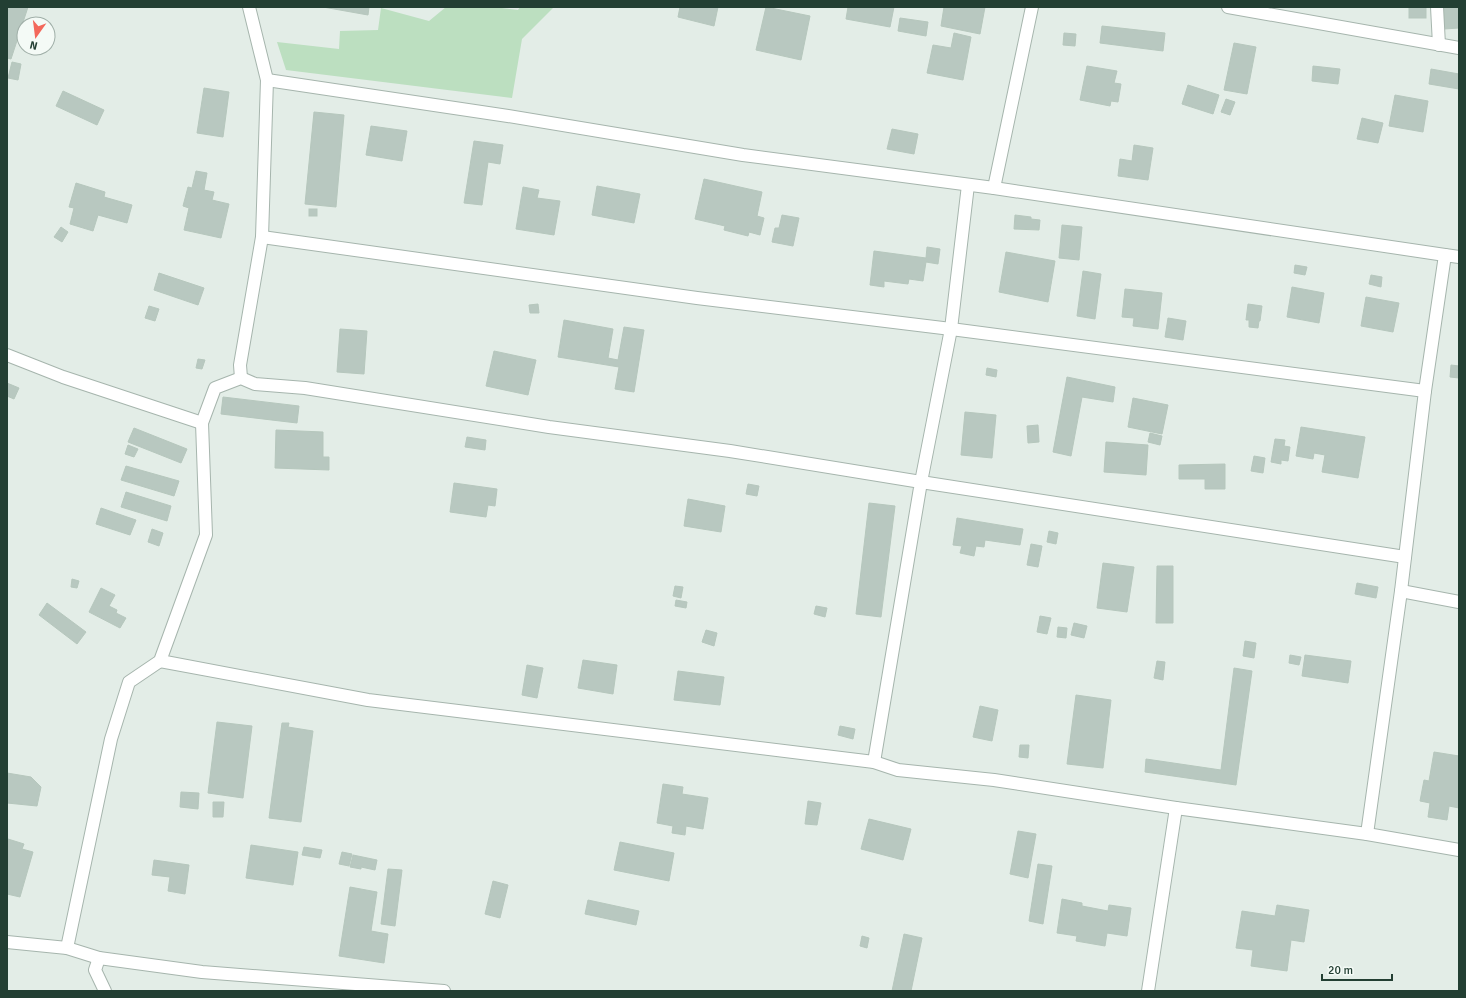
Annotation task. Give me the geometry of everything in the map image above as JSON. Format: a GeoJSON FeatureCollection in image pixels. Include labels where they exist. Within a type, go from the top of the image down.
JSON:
{"type":"FeatureCollection","features":[{"type":"Feature","properties":{"kind":"street"},"geometry":{"type":"LineString","coordinates":[[241,378],[240,365],[262,237],[267,80],[249,7]]}},
{"type":"Feature","properties":{"kind":"street"},"geometry":{"type":"LineString","coordinates":[[994,188],[1032,7]]}},
{"type":"Feature","properties":{"kind":"street"},"geometry":{"type":"LineString","coordinates":[[1228,7],[1459,48]]}},
{"type":"Feature","properties":{"kind":"street"},"geometry":{"type":"LineString","coordinates":[[1437,7],[1439,44]]}},
{"type":"Feature","properties":{"kind":"street"},"geometry":{"type":"LineString","coordinates":[[267,80],[508,116],[743,155],[994,188],[1459,257]]}},
{"type":"Feature","properties":{"kind":"street"},"geometry":{"type":"LineString","coordinates":[[874,762],[921,482],[951,329],[968,185]]}},
{"type":"Feature","properties":{"kind":"street"},"geometry":{"type":"LineString","coordinates":[[262,237],[697,298],[1425,390]]}},
{"type":"Feature","properties":{"kind":"street"},"geometry":{"type":"LineString","coordinates":[[1367,834],[1401,591],[1425,390],[1445,255]]}},
{"type":"Feature","properties":{"kind":"street"},"geometry":{"type":"LineString","coordinates":[[7,355],[63,377],[202,423]]}},
{"type":"Feature","properties":{"kind":"street"},"geometry":{"type":"LineString","coordinates":[[67,948],[111,739],[129,682],[160,661],[206,535],[202,423],[215,388],[241,378],[255,384],[305,388],[549,427],[730,451],[1405,557]]}},
{"type":"Feature","properties":{"kind":"street"},"geometry":{"type":"LineString","coordinates":[[1401,591],[1459,602]]}},
{"type":"Feature","properties":{"kind":"street"},"geometry":{"type":"LineString","coordinates":[[160,661],[368,700],[874,762],[898,770],[994,780],[1176,808],[1367,834],[1459,850]]}},
{"type":"Feature","properties":{"kind":"street"},"geometry":{"type":"LineString","coordinates":[[1148,991],[1176,808]]}},
{"type":"Feature","properties":{"kind":"street"},"geometry":{"type":"LineString","coordinates":[[7,942],[67,948],[99,958],[202,972],[444,991]]}},
{"type":"Feature","properties":{"kind":"street"},"geometry":{"type":"LineString","coordinates":[[99,958],[95,970],[105,991]]}},
{"type":"Feature","properties":{"kind":"green space"},"geometry":{"type":"Polygon","coordinates":[[[446,7],[494,7],[518,10],[520,7],[554,7],[522,39],[512,98],[286,70],[277,42],[339,49],[340,31],[378,30],[381,8],[429,21],[446,7]]]}},
{"type":"Feature","properties":{"kind":"building"},"geometry":{"type":"Polygon","coordinates":[[[9,7],[28,7],[25,16],[16,16],[16,44],[11,59],[7,58],[7,12],[9,7]]]}},
{"type":"Feature","properties":{"kind":"building"},"geometry":{"type":"Polygon","coordinates":[[[323,7],[369,7],[368,15],[323,7]]]}},
{"type":"Feature","properties":{"kind":"building"},"geometry":{"type":"Polygon","coordinates":[[[680,7],[718,7],[714,26],[678,17],[680,7]]]}},
{"type":"Feature","properties":{"kind":"building"},"geometry":{"type":"Polygon","coordinates":[[[766,7],[810,16],[801,60],[756,50],[766,7]]]}},
{"type":"Feature","properties":{"kind":"building"},"geometry":{"type":"Polygon","coordinates":[[[848,7],[894,7],[890,27],[846,19],[848,7]]]}},
{"type":"Feature","properties":{"kind":"building"},"geometry":{"type":"Polygon","coordinates":[[[944,7],[985,7],[980,34],[941,26],[944,7]]]}},
{"type":"Feature","properties":{"kind":"building"},"geometry":{"type":"Polygon","coordinates":[[[1409,7],[1426,7],[1426,18],[1409,18],[1409,7]]]}},
{"type":"Feature","properties":{"kind":"building"},"geometry":{"type":"Polygon","coordinates":[[[1444,7],[1459,7],[1459,28],[1444,29],[1444,7]]]}},
{"type":"Feature","properties":{"kind":"building"},"geometry":{"type":"Polygon","coordinates":[[[900,18],[928,22],[926,36],[898,31],[900,18]]]}},
{"type":"Feature","properties":{"kind":"building"},"geometry":{"type":"Polygon","coordinates":[[[1102,26],[1165,33],[1163,51],[1100,43],[1102,26]]]}},
{"type":"Feature","properties":{"kind":"building"},"geometry":{"type":"Polygon","coordinates":[[[954,33],[971,37],[963,80],[927,73],[933,45],[951,48],[954,33]]]}},
{"type":"Feature","properties":{"kind":"building"},"geometry":{"type":"Polygon","coordinates":[[[1064,33],[1076,34],[1075,46],[1063,45],[1064,33]]]}},
{"type":"Feature","properties":{"kind":"building"},"geometry":{"type":"Polygon","coordinates":[[[1234,43],[1256,47],[1247,94],[1224,90],[1234,43]]]}},
{"type":"Feature","properties":{"kind":"building"},"geometry":{"type":"Polygon","coordinates":[[[12,62],[21,64],[18,80],[8,78],[12,62]]]}},
{"type":"Feature","properties":{"kind":"building"},"geometry":{"type":"Polygon","coordinates":[[[1087,66],[1117,71],[1114,83],[1121,84],[1118,102],[1111,101],[1110,106],[1080,100],[1087,66]]]}},
{"type":"Feature","properties":{"kind":"building"},"geometry":{"type":"Polygon","coordinates":[[[1313,66],[1340,69],[1338,84],[1312,81],[1313,66]]]}},
{"type":"Feature","properties":{"kind":"building"},"geometry":{"type":"Polygon","coordinates":[[[1431,69],[1459,74],[1459,89],[1429,84],[1431,69]]]}},
{"type":"Feature","properties":{"kind":"building"},"geometry":{"type":"Polygon","coordinates":[[[1188,85],[1219,95],[1213,114],[1182,104],[1188,85]]]}},
{"type":"Feature","properties":{"kind":"building"},"geometry":{"type":"Polygon","coordinates":[[[204,88],[229,92],[223,137],[197,133],[204,88]]]}},
{"type":"Feature","properties":{"kind":"building"},"geometry":{"type":"Polygon","coordinates":[[[63,91],[104,110],[97,125],[56,106],[63,91]]]}},
{"type":"Feature","properties":{"kind":"building"},"geometry":{"type":"Polygon","coordinates":[[[1395,95],[1428,101],[1423,132],[1389,126],[1395,95]]]}},
{"type":"Feature","properties":{"kind":"building"},"geometry":{"type":"Polygon","coordinates":[[[1226,99],[1235,102],[1230,115],[1221,112],[1226,99]]]}},
{"type":"Feature","properties":{"kind":"building"},"geometry":{"type":"Polygon","coordinates":[[[314,112],[344,115],[336,207],[305,204],[314,112]]]}},
{"type":"Feature","properties":{"kind":"building"},"geometry":{"type":"Polygon","coordinates":[[[1362,118],[1383,123],[1378,143],[1357,139],[1362,118]]]}},
{"type":"Feature","properties":{"kind":"building"},"geometry":{"type":"Polygon","coordinates":[[[371,126],[407,131],[402,161],[366,155],[371,126]]]}},
{"type":"Feature","properties":{"kind":"building"},"geometry":{"type":"Polygon","coordinates":[[[892,129],[918,134],[914,154],[887,149],[892,129]]]}},
{"type":"Feature","properties":{"kind":"building"},"geometry":{"type":"Polygon","coordinates":[[[474,141],[503,145],[500,164],[488,162],[482,205],[464,203],[474,141]]]}},
{"type":"Feature","properties":{"kind":"building"},"geometry":{"type":"Polygon","coordinates":[[[1134,145],[1153,148],[1148,180],[1118,176],[1120,159],[1132,161],[1134,145]]]}},
{"type":"Feature","properties":{"kind":"building"},"geometry":{"type":"Polygon","coordinates":[[[196,171],[207,173],[204,190],[214,192],[212,200],[229,204],[221,238],[184,230],[189,208],[183,206],[188,187],[192,188],[196,171]]]}},
{"type":"Feature","properties":{"kind":"building"},"geometry":{"type":"Polygon","coordinates":[[[704,179],[762,192],[757,216],[764,218],[760,235],[749,232],[748,236],[724,230],[725,226],[695,219],[704,179]]]}},
{"type":"Feature","properties":{"kind":"building"},"geometry":{"type":"Polygon","coordinates":[[[76,183],[105,192],[104,197],[132,205],[127,223],[98,215],[93,231],[70,224],[74,208],[69,207],[76,183]]]}},
{"type":"Feature","properties":{"kind":"building"},"geometry":{"type":"Polygon","coordinates":[[[597,186],[640,194],[634,223],[592,215],[597,186]]]}},
{"type":"Feature","properties":{"kind":"building"},"geometry":{"type":"Polygon","coordinates":[[[523,187],[539,190],[537,198],[560,201],[554,235],[516,229],[523,187]]]}},
{"type":"Feature","properties":{"kind":"building"},"geometry":{"type":"Polygon","coordinates":[[[309,209],[317,209],[317,216],[309,216],[309,209]]]}},
{"type":"Feature","properties":{"kind":"building"},"geometry":{"type":"Polygon","coordinates":[[[782,215],[799,218],[793,246],[772,242],[775,228],[779,228],[782,215]]]}},
{"type":"Feature","properties":{"kind":"building"},"geometry":{"type":"Polygon","coordinates":[[[1015,215],[1040,220],[1039,230],[1014,229],[1015,215]]]}},
{"type":"Feature","properties":{"kind":"building"},"geometry":{"type":"Polygon","coordinates":[[[1062,225],[1082,227],[1079,260],[1059,258],[1062,225]]]}},
{"type":"Feature","properties":{"kind":"building"},"geometry":{"type":"Polygon","coordinates":[[[61,227],[68,232],[62,242],[54,237],[61,227]]]}},
{"type":"Feature","properties":{"kind":"building"},"geometry":{"type":"Polygon","coordinates":[[[927,247],[940,249],[938,264],[926,262],[923,281],[909,279],[908,284],[884,281],[884,287],[870,285],[874,251],[926,258],[927,247]]]}},
{"type":"Feature","properties":{"kind":"building"},"geometry":{"type":"Polygon","coordinates":[[[1006,252],[1055,261],[1048,302],[999,292],[1006,252]]]}},
{"type":"Feature","properties":{"kind":"building"},"geometry":{"type":"Polygon","coordinates":[[[1295,265],[1307,267],[1305,275],[1294,273],[1295,265]]]}},
{"type":"Feature","properties":{"kind":"building"},"geometry":{"type":"Polygon","coordinates":[[[1083,271],[1101,274],[1095,319],[1077,316],[1083,271]]]}},
{"type":"Feature","properties":{"kind":"building"},"geometry":{"type":"Polygon","coordinates":[[[159,273],[204,288],[198,305],[154,290],[159,273]]]}},
{"type":"Feature","properties":{"kind":"building"},"geometry":{"type":"Polygon","coordinates":[[[1371,275],[1382,277],[1381,287],[1369,284],[1371,275]]]}},
{"type":"Feature","properties":{"kind":"building"},"geometry":{"type":"Polygon","coordinates":[[[1292,287],[1324,293],[1319,323],[1287,317],[1292,287]]]}},
{"type":"Feature","properties":{"kind":"building"},"geometry":{"type":"Polygon","coordinates":[[[1125,289],[1162,293],[1158,329],[1133,326],[1134,318],[1122,317],[1125,289]]]}},
{"type":"Feature","properties":{"kind":"building"},"geometry":{"type":"Polygon","coordinates":[[[1366,297],[1399,303],[1393,332],[1361,326],[1366,297]]]}},
{"type":"Feature","properties":{"kind":"building"},"geometry":{"type":"Polygon","coordinates":[[[538,304],[539,313],[530,313],[529,305],[538,304]]]}},
{"type":"Feature","properties":{"kind":"building"},"geometry":{"type":"Polygon","coordinates":[[[1248,304],[1262,306],[1258,328],[1249,327],[1249,320],[1246,320],[1248,304]]]}},
{"type":"Feature","properties":{"kind":"building"},"geometry":{"type":"Polygon","coordinates":[[[149,306],[159,309],[155,321],[145,318],[149,306]]]}},
{"type":"Feature","properties":{"kind":"building"},"geometry":{"type":"Polygon","coordinates":[[[1168,318],[1186,321],[1183,340],[1165,337],[1168,318]]]}},
{"type":"Feature","properties":{"kind":"building"},"geometry":{"type":"Polygon","coordinates":[[[564,320],[613,329],[608,358],[618,360],[624,327],[644,330],[634,392],[615,389],[619,367],[558,357],[564,320]]]}},
{"type":"Feature","properties":{"kind":"building"},"geometry":{"type":"Polygon","coordinates":[[[340,329],[367,331],[364,374],[337,372],[340,329]]]}},
{"type":"Feature","properties":{"kind":"building"},"geometry":{"type":"Polygon","coordinates":[[[494,351],[536,360],[528,395],[486,386],[494,351]]]}},
{"type":"Feature","properties":{"kind":"building"},"geometry":{"type":"Polygon","coordinates":[[[198,359],[205,360],[202,369],[196,368],[198,359]]]}},
{"type":"Feature","properties":{"kind":"building"},"geometry":{"type":"Polygon","coordinates":[[[1451,365],[1459,366],[1459,378],[1450,377],[1451,365]]]}},
{"type":"Feature","properties":{"kind":"building"},"geometry":{"type":"Polygon","coordinates":[[[987,368],[997,370],[996,377],[986,375],[987,368]]]}},
{"type":"Feature","properties":{"kind":"building"},"geometry":{"type":"Polygon","coordinates":[[[1067,377],[1115,387],[1113,402],[1082,397],[1071,456],[1053,452],[1067,377]]]}},
{"type":"Feature","properties":{"kind":"building"},"geometry":{"type":"Polygon","coordinates":[[[7,383],[19,388],[14,399],[7,396],[7,383]]]}},
{"type":"Feature","properties":{"kind":"building"},"geometry":{"type":"Polygon","coordinates":[[[223,397],[299,406],[297,423],[221,414],[223,397]]]}},
{"type":"Feature","properties":{"kind":"building"},"geometry":{"type":"Polygon","coordinates":[[[1133,398],[1168,405],[1162,434],[1128,427],[1133,398]]]}},
{"type":"Feature","properties":{"kind":"building"},"geometry":{"type":"Polygon","coordinates":[[[965,412],[996,415],[992,458],[961,455],[965,412]]]}},
{"type":"Feature","properties":{"kind":"building"},"geometry":{"type":"Polygon","coordinates":[[[1038,425],[1039,442],[1028,443],[1027,426],[1038,425]]]}},
{"type":"Feature","properties":{"kind":"building"},"geometry":{"type":"Polygon","coordinates":[[[1301,427],[1365,437],[1358,478],[1322,472],[1325,455],[1314,453],[1313,459],[1296,456],[1301,427]]]}},
{"type":"Feature","properties":{"kind":"building"},"geometry":{"type":"Polygon","coordinates":[[[134,428],[187,449],[181,463],[128,442],[134,428]]]}},
{"type":"Feature","properties":{"kind":"building"},"geometry":{"type":"Polygon","coordinates":[[[276,430],[323,432],[323,457],[329,457],[329,470],[275,468],[276,430]]]}},
{"type":"Feature","properties":{"kind":"building"},"geometry":{"type":"Polygon","coordinates":[[[1150,433],[1162,436],[1160,445],[1148,442],[1150,433]]]}},
{"type":"Feature","properties":{"kind":"building"},"geometry":{"type":"Polygon","coordinates":[[[467,437],[486,440],[485,450],[465,447],[467,437]]]}},
{"type":"Feature","properties":{"kind":"building"},"geometry":{"type":"Polygon","coordinates":[[[1275,439],[1285,440],[1284,446],[1290,447],[1288,461],[1281,460],[1281,464],[1271,462],[1275,439]]]}},
{"type":"Feature","properties":{"kind":"building"},"geometry":{"type":"Polygon","coordinates":[[[1106,442],[1148,445],[1146,475],[1104,472],[1106,442]]]}},
{"type":"Feature","properties":{"kind":"building"},"geometry":{"type":"Polygon","coordinates":[[[128,445],[138,449],[134,457],[125,454],[128,445]]]}},
{"type":"Feature","properties":{"kind":"building"},"geometry":{"type":"Polygon","coordinates":[[[1254,456],[1265,458],[1263,473],[1251,471],[1254,456]]]}},
{"type":"Feature","properties":{"kind":"building"},"geometry":{"type":"Polygon","coordinates":[[[1225,464],[1225,489],[1205,489],[1205,479],[1179,479],[1179,465],[1225,464]]]}},
{"type":"Feature","properties":{"kind":"building"},"geometry":{"type":"Polygon","coordinates":[[[126,466],[179,481],[174,496],[121,480],[126,466]]]}},
{"type":"Feature","properties":{"kind":"building"},"geometry":{"type":"Polygon","coordinates":[[[454,483],[497,489],[495,506],[488,505],[486,517],[450,512],[454,483]]]}},
{"type":"Feature","properties":{"kind":"building"},"geometry":{"type":"Polygon","coordinates":[[[748,484],[759,486],[757,496],[746,494],[748,484]]]}},
{"type":"Feature","properties":{"kind":"building"},"geometry":{"type":"Polygon","coordinates":[[[126,492],[171,506],[167,521],[121,507],[126,492]]]}},
{"type":"Feature","properties":{"kind":"building"},"geometry":{"type":"Polygon","coordinates":[[[688,499],[725,506],[721,532],[684,526],[688,499]]]}},
{"type":"Feature","properties":{"kind":"building"},"geometry":{"type":"Polygon","coordinates":[[[869,503],[895,506],[881,617],[856,614],[869,503]]]}},
{"type":"Feature","properties":{"kind":"building"},"geometry":{"type":"Polygon","coordinates":[[[101,508],[136,520],[130,535],[96,524],[101,508]]]}},
{"type":"Feature","properties":{"kind":"building"},"geometry":{"type":"Polygon","coordinates":[[[957,518],[1023,529],[1020,545],[985,540],[984,547],[976,546],[974,556],[960,553],[962,546],[953,545],[957,518]]]}},
{"type":"Feature","properties":{"kind":"building"},"geometry":{"type":"Polygon","coordinates":[[[152,529],[163,533],[159,546],[148,542],[152,529]]]}},
{"type":"Feature","properties":{"kind":"building"},"geometry":{"type":"Polygon","coordinates":[[[1049,531],[1058,533],[1056,544],[1047,542],[1049,531]]]}},
{"type":"Feature","properties":{"kind":"building"},"geometry":{"type":"Polygon","coordinates":[[[1031,544],[1042,546],[1038,567],[1027,565],[1031,544]]]}},
{"type":"Feature","properties":{"kind":"building"},"geometry":{"type":"Polygon","coordinates":[[[1103,563],[1134,567],[1127,612],[1097,608],[1103,563]]]}},
{"type":"Feature","properties":{"kind":"building"},"geometry":{"type":"Polygon","coordinates":[[[1157,566],[1173,566],[1173,623],[1156,623],[1157,566]]]}},
{"type":"Feature","properties":{"kind":"building"},"geometry":{"type":"Polygon","coordinates":[[[72,579],[79,581],[77,588],[71,587],[72,579]]]}},
{"type":"Feature","properties":{"kind":"building"},"geometry":{"type":"Polygon","coordinates":[[[1357,583],[1378,587],[1376,598],[1355,594],[1357,583]]]}},
{"type":"Feature","properties":{"kind":"building"},"geometry":{"type":"Polygon","coordinates":[[[675,586],[683,587],[681,598],[673,596],[675,586]]]}},
{"type":"Feature","properties":{"kind":"building"},"geometry":{"type":"Polygon","coordinates":[[[101,588],[115,595],[109,606],[117,610],[116,613],[126,618],[120,628],[89,612],[101,588]]]}},
{"type":"Feature","properties":{"kind":"building"},"geometry":{"type":"Polygon","coordinates":[[[676,600],[687,602],[686,608],[675,606],[676,600]]]}},
{"type":"Feature","properties":{"kind":"building"},"geometry":{"type":"Polygon","coordinates":[[[47,603],[86,632],[77,644],[39,615],[47,603]]]}},
{"type":"Feature","properties":{"kind":"building"},"geometry":{"type":"Polygon","coordinates":[[[816,606],[827,608],[825,617],[814,614],[816,606]]]}},
{"type":"Feature","properties":{"kind":"building"},"geometry":{"type":"Polygon","coordinates":[[[1040,616],[1051,618],[1047,634],[1037,632],[1040,616]]]}},
{"type":"Feature","properties":{"kind":"building"},"geometry":{"type":"Polygon","coordinates":[[[1074,623],[1087,626],[1084,638],[1071,635],[1074,623]]]}},
{"type":"Feature","properties":{"kind":"building"},"geometry":{"type":"Polygon","coordinates":[[[1058,627],[1067,628],[1066,638],[1057,637],[1058,627]]]}},
{"type":"Feature","properties":{"kind":"building"},"geometry":{"type":"Polygon","coordinates":[[[706,630],[717,633],[714,646],[702,642],[706,630]]]}},
{"type":"Feature","properties":{"kind":"building"},"geometry":{"type":"Polygon","coordinates":[[[1245,641],[1256,643],[1254,658],[1243,656],[1245,641]]]}},
{"type":"Feature","properties":{"kind":"building"},"geometry":{"type":"Polygon","coordinates":[[[1290,655],[1301,657],[1299,665],[1289,663],[1290,655]]]}},
{"type":"Feature","properties":{"kind":"building"},"geometry":{"type":"Polygon","coordinates":[[[1305,655],[1351,661],[1348,683],[1302,676],[1305,655]]]}},
{"type":"Feature","properties":{"kind":"building"},"geometry":{"type":"Polygon","coordinates":[[[583,660],[617,665],[613,694],[578,688],[583,660]]]}},
{"type":"Feature","properties":{"kind":"building"},"geometry":{"type":"Polygon","coordinates":[[[1157,661],[1165,662],[1163,680],[1154,678],[1157,661]]]}},
{"type":"Feature","properties":{"kind":"building"},"geometry":{"type":"Polygon","coordinates":[[[527,665],[543,668],[537,698],[522,695],[527,665]]]}},
{"type":"Feature","properties":{"kind":"building"},"geometry":{"type":"Polygon","coordinates":[[[1234,668],[1252,671],[1236,785],[1145,772],[1146,759],[1221,770],[1234,668]]]}},
{"type":"Feature","properties":{"kind":"building"},"geometry":{"type":"Polygon","coordinates":[[[678,671],[724,677],[720,705],[674,700],[678,671]]]}},
{"type":"Feature","properties":{"kind":"building"},"geometry":{"type":"Polygon","coordinates":[[[1076,695],[1111,700],[1103,768],[1067,764],[1076,695]]]}},
{"type":"Feature","properties":{"kind":"building"},"geometry":{"type":"Polygon","coordinates":[[[980,706],[998,710],[992,741],[973,737],[980,706]]]}},
{"type":"Feature","properties":{"kind":"building"},"geometry":{"type":"Polygon","coordinates":[[[217,722],[252,726],[243,798],[208,793],[217,722]]]}},
{"type":"Feature","properties":{"kind":"building"},"geometry":{"type":"Polygon","coordinates":[[[282,723],[289,723],[288,727],[313,731],[301,822],[269,818],[282,723]]]}},
{"type":"Feature","properties":{"kind":"building"},"geometry":{"type":"Polygon","coordinates":[[[840,726],[855,729],[853,739],[838,735],[840,726]]]}},
{"type":"Feature","properties":{"kind":"building"},"geometry":{"type":"Polygon","coordinates":[[[1020,745],[1029,745],[1028,758],[1019,757],[1020,745]]]}},
{"type":"Feature","properties":{"kind":"building"},"geometry":{"type":"Polygon","coordinates":[[[1434,752],[1459,756],[1459,808],[1449,806],[1447,820],[1428,817],[1430,803],[1420,801],[1424,780],[1429,781],[1434,752]]]}},
{"type":"Feature","properties":{"kind":"building"},"geometry":{"type":"Polygon","coordinates":[[[7,773],[31,777],[41,787],[37,806],[7,803],[7,773]]]}},
{"type":"Feature","properties":{"kind":"building"},"geometry":{"type":"Polygon","coordinates":[[[663,784],[683,787],[682,794],[708,798],[703,829],[686,826],[685,835],[672,833],[673,826],[657,823],[663,784]]]}},
{"type":"Feature","properties":{"kind":"building"},"geometry":{"type":"Polygon","coordinates":[[[181,792],[199,793],[198,809],[180,807],[181,792]]]}},
{"type":"Feature","properties":{"kind":"building"},"geometry":{"type":"Polygon","coordinates":[[[808,801],[821,803],[817,825],[805,824],[808,801]]]}},
{"type":"Feature","properties":{"kind":"building"},"geometry":{"type":"Polygon","coordinates":[[[213,802],[224,802],[223,817],[213,817],[213,802]]]}},
{"type":"Feature","properties":{"kind":"building"},"geometry":{"type":"Polygon","coordinates":[[[869,819],[911,829],[903,860],[861,849],[869,819]]]}},
{"type":"Feature","properties":{"kind":"building"},"geometry":{"type":"Polygon","coordinates":[[[1018,831],[1036,834],[1028,878],[1010,874],[1018,831]]]}},
{"type":"Feature","properties":{"kind":"building"},"geometry":{"type":"Polygon","coordinates":[[[8,839],[24,844],[22,849],[33,852],[20,897],[7,894],[8,839]]]}},
{"type":"Feature","properties":{"kind":"building"},"geometry":{"type":"Polygon","coordinates":[[[620,842],[674,853],[669,881],[614,870],[620,842]]]}},
{"type":"Feature","properties":{"kind":"building"},"geometry":{"type":"Polygon","coordinates":[[[251,845],[298,852],[293,885],[246,878],[251,845]]]}},
{"type":"Feature","properties":{"kind":"building"},"geometry":{"type":"Polygon","coordinates":[[[304,847],[322,850],[320,858],[302,855],[304,847]]]}},
{"type":"Feature","properties":{"kind":"building"},"geometry":{"type":"Polygon","coordinates":[[[342,852],[352,854],[349,866],[339,864],[342,852]]]}},
{"type":"Feature","properties":{"kind":"building"},"geometry":{"type":"Polygon","coordinates":[[[353,855],[377,860],[375,870],[361,867],[361,869],[350,867],[353,855]]]}},
{"type":"Feature","properties":{"kind":"building"},"geometry":{"type":"Polygon","coordinates":[[[154,860],[189,865],[185,894],[168,891],[170,877],[152,875],[154,860]]]}},
{"type":"Feature","properties":{"kind":"building"},"geometry":{"type":"Polygon","coordinates":[[[1038,864],[1052,866],[1043,924],[1029,921],[1038,864]]]}},
{"type":"Feature","properties":{"kind":"building"},"geometry":{"type":"Polygon","coordinates":[[[388,869],[402,870],[395,926],[381,924],[388,869]]]}},
{"type":"Feature","properties":{"kind":"building"},"geometry":{"type":"Polygon","coordinates":[[[493,881],[508,885],[500,918],[485,914],[493,881]]]}},
{"type":"Feature","properties":{"kind":"building"},"geometry":{"type":"Polygon","coordinates":[[[350,887],[377,892],[371,931],[388,934],[384,963],[339,956],[350,887]]]}},
{"type":"Feature","properties":{"kind":"building"},"geometry":{"type":"Polygon","coordinates":[[[1062,899],[1082,903],[1082,906],[1108,911],[1109,905],[1131,908],[1127,936],[1107,933],[1105,946],[1076,941],[1077,936],[1057,933],[1062,899]]]}},
{"type":"Feature","properties":{"kind":"building"},"geometry":{"type":"Polygon","coordinates":[[[588,900],[639,911],[636,925],[585,914],[588,900]]]}},
{"type":"Feature","properties":{"kind":"building"},"geometry":{"type":"Polygon","coordinates":[[[1277,905],[1309,910],[1304,942],[1291,940],[1287,971],[1251,966],[1253,950],[1236,948],[1242,911],[1275,916],[1277,905]]]}},
{"type":"Feature","properties":{"kind":"building"},"geometry":{"type":"Polygon","coordinates":[[[904,934],[922,938],[911,991],[892,991],[904,934]]]}},
{"type":"Feature","properties":{"kind":"building"},"geometry":{"type":"Polygon","coordinates":[[[862,936],[869,938],[867,948],[860,946],[862,936]]]}}]}
